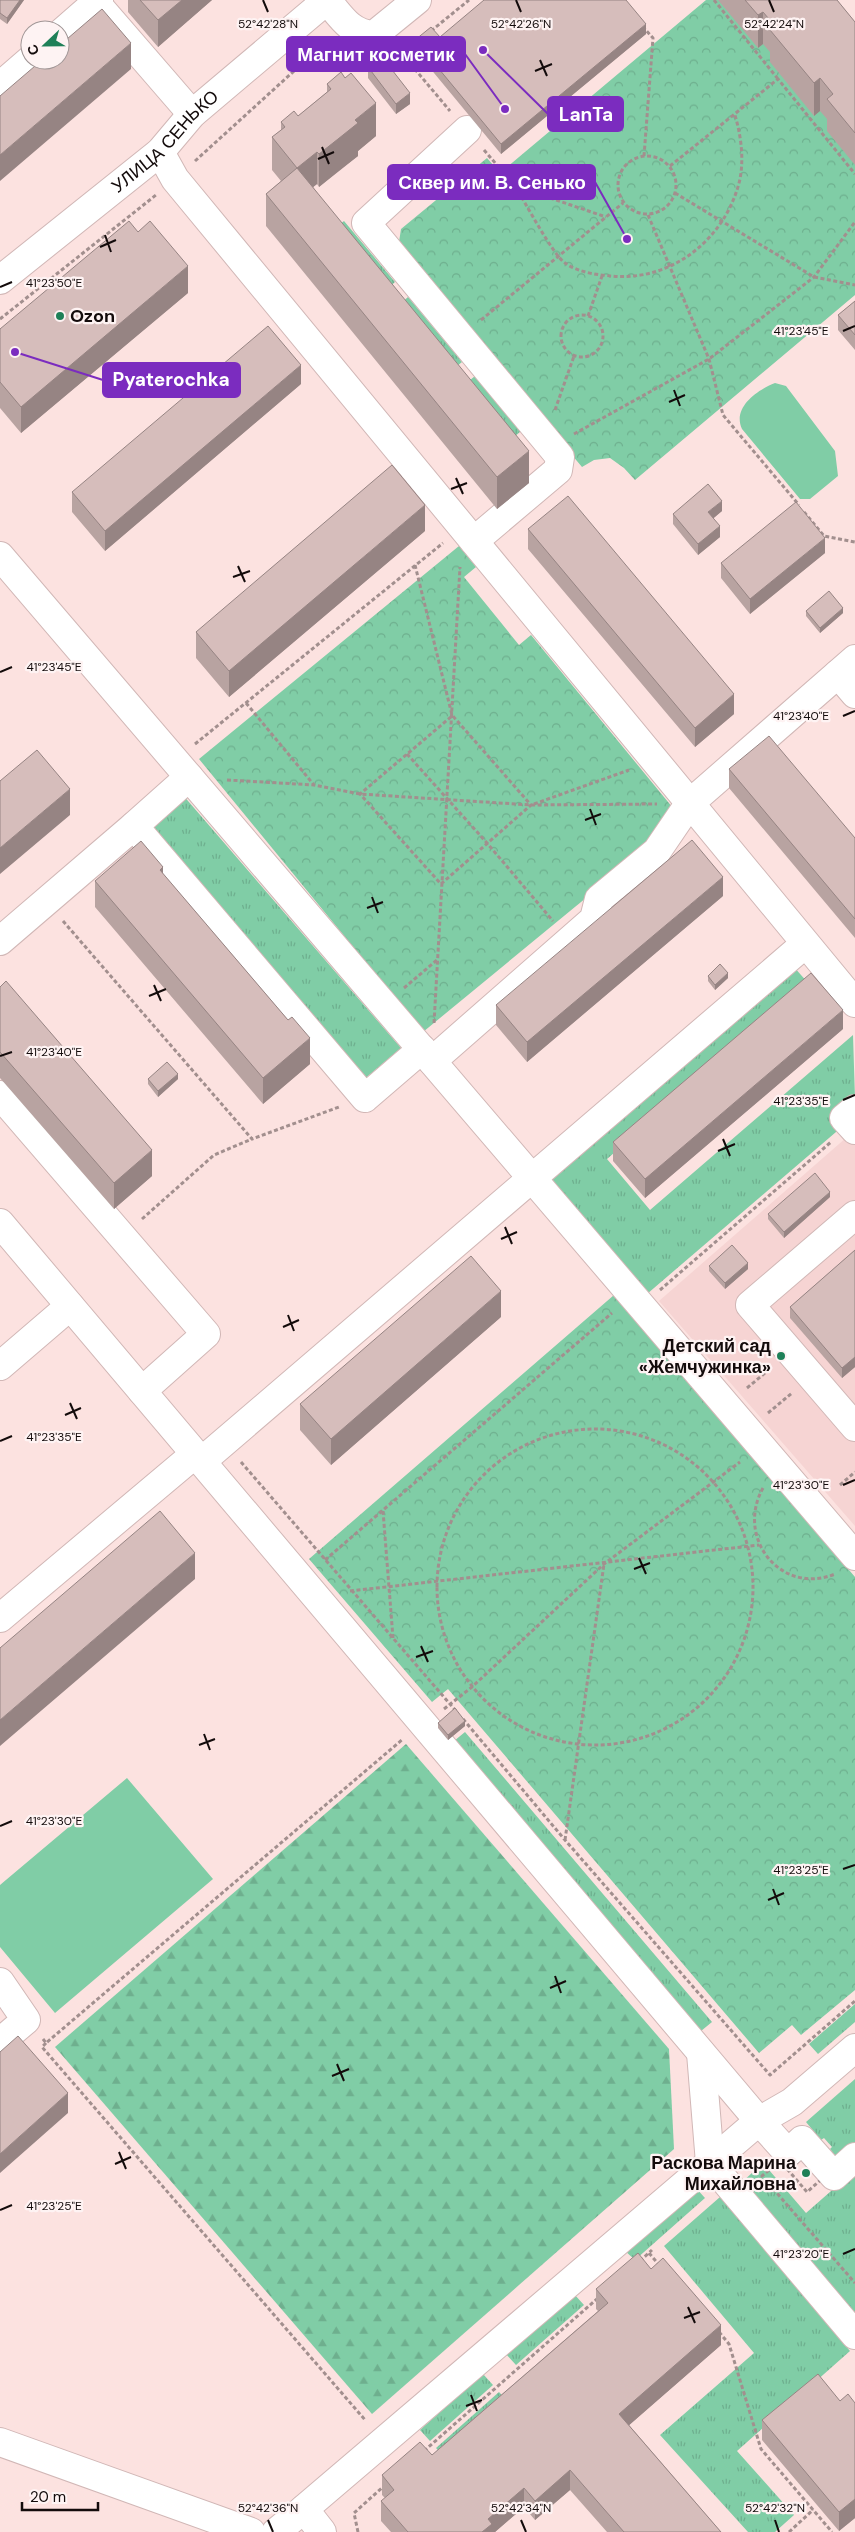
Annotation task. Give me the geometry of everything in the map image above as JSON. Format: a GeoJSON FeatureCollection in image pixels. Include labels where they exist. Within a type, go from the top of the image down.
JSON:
{"type":"FeatureCollection","features":[{"type":"Feature","properties":{"kind":"street"},"geometry":{"type":"LineString","coordinates":[[327,0],[346,23],[360,34],[374,35],[418,0]]}},
{"type":"Feature","properties":{"kind":"street","name":"УЛИЦА СЕНЬКО"},"geometry":{"type":"LineString","coordinates":[[0,280],[160,152],[192,114],[327,0]]}},
{"type":"Feature","properties":{"kind":"street"},"geometry":{"type":"LineString","coordinates":[[70,25],[97,1],[192,114]]}},
{"type":"Feature","properties":{"kind":"street"},"geometry":{"type":"LineString","coordinates":[[0,86],[20,69]]}},
{"type":"Feature","properties":{"kind":"street"},"geometry":{"type":"LineString","coordinates":[[467,130],[366,223],[560,457],[558,470],[468,534]]}},
{"type":"Feature","properties":{"kind":"street"},"geometry":{"type":"LineString","coordinates":[[160,152],[175,179],[804,944],[855,1003]]}},
{"type":"Feature","properties":{"kind":"street"},"geometry":{"type":"LineString","coordinates":[[0,556],[637,1302],[760,1433],[781,1470],[847,1564]]}},
{"type":"Feature","properties":{"kind":"street"},"geometry":{"type":"LineString","coordinates":[[134,826],[365,1098],[427,1055],[570,941],[594,919],[599,899],[657,851],[689,804],[849,676]]}},
{"type":"Feature","properties":{"kind":"street"},"geometry":{"type":"LineString","coordinates":[[0,941],[134,826],[182,769]]}},
{"type":"Feature","properties":{"kind":"street"},"geometry":{"type":"LineString","coordinates":[[0,1618],[198,1458],[224,1443],[804,944]]}},
{"type":"Feature","properties":{"kind":"street"},"geometry":{"type":"LineString","coordinates":[[0,1095],[206,1334],[142,1390]]}},
{"type":"Feature","properties":{"kind":"street"},"geometry":{"type":"LineString","coordinates":[[855,1215],[750,1305],[855,1427]]}},
{"type":"Feature","properties":{"kind":"street"},"geometry":{"type":"LineString","coordinates":[[0,1223],[701,2053],[788,2153],[802,2140],[834,2176],[855,2157]]}},
{"type":"Feature","properties":{"kind":"street"},"geometry":{"type":"LineString","coordinates":[[0,1366],[70,1306]]}},
{"type":"Feature","properties":{"kind":"street"},"geometry":{"type":"LineString","coordinates":[[0,1982],[26,2020],[0,2042]]}},
{"type":"Feature","properties":{"kind":"street"},"geometry":{"type":"LineString","coordinates":[[276,2532],[759,2121],[792,2102],[855,2048]]}},
{"type":"Feature","properties":{"kind":"street"},"geometry":{"type":"LineString","coordinates":[[701,2053],[710,2162],[855,2335]]}},
{"type":"Feature","properties":{"kind":"street"},"geometry":{"type":"LineString","coordinates":[[0,2442],[251,2532]]}},
{"type":"Feature","properties":{"kind":"street"},"geometry":{"type":"LineString","coordinates":[[304,2509],[322,2532]]}},
{"type":"Feature","properties":{"kind":"path"},"geometry":{"type":"LineString","coordinates":[[403,55],[469,0]]}},
{"type":"Feature","properties":{"kind":"path"},"geometry":{"type":"LineString","coordinates":[[714,0],[855,174]]}},
{"type":"Feature","properties":{"kind":"path"},"geometry":{"type":"LineString","coordinates":[[640,23],[653,38],[644,156]]}},
{"type":"Feature","properties":{"kind":"path"},"geometry":{"type":"LineString","coordinates":[[670,166],[778,79]]}},
{"type":"Feature","properties":{"kind":"path"},"geometry":{"type":"LineString","coordinates":[[515,186],[558,256],[571,266],[602,276],[636,276],[669,267],[699,248],[722,222],[730,208],[740,178],[741,146],[735,115]]}},
{"type":"Feature","properties":{"kind":"path"},"geometry":{"type":"LineString","coordinates":[[644,156],[658,158],[670,166],[676,179],[676,193],[665,209],[648,215],[634,212],[623,203],[618,190],[621,171],[631,161],[644,156]]}},
{"type":"Feature","properties":{"kind":"path"},"geometry":{"type":"LineString","coordinates":[[676,193],[814,277],[855,284]]}},
{"type":"Feature","properties":{"kind":"path"},"geometry":{"type":"LineString","coordinates":[[460,337],[623,203]]}},
{"type":"Feature","properties":{"kind":"path"},"geometry":{"type":"LineString","coordinates":[[648,215],[709,359],[723,415],[824,536],[855,542]]}},
{"type":"Feature","properties":{"kind":"path"},"geometry":{"type":"LineString","coordinates":[[548,442],[709,359],[814,277],[855,222]]}},
{"type":"Feature","properties":{"kind":"path"},"geometry":{"type":"LineString","coordinates":[[588,316],[602,276]]}},
{"type":"Feature","properties":{"kind":"path"},"geometry":{"type":"LineString","coordinates":[[588,316],[602,328],[602,343],[592,355],[581,358],[574,356],[563,346],[561,331],[564,324],[573,317],[588,316]]}},
{"type":"Feature","properties":{"kind":"path"},"geometry":{"type":"LineString","coordinates":[[548,442],[574,356]]}},
{"type":"Feature","properties":{"kind":"path"},"geometry":{"type":"LineString","coordinates":[[182,769],[246,703],[415,565],[468,534]]}},
{"type":"Feature","properties":{"kind":"path"},"geometry":{"type":"LineString","coordinates":[[427,1055],[437,959],[452,716],[468,534]]}},
{"type":"Feature","properties":{"kind":"path"},"geometry":{"type":"LineString","coordinates":[[415,565],[452,716],[530,805]]}},
{"type":"Feature","properties":{"kind":"path"},"geometry":{"type":"LineString","coordinates":[[246,703],[314,786]]}},
{"type":"Feature","properties":{"kind":"path"},"geometry":{"type":"LineString","coordinates":[[360,794],[452,716]]}},
{"type":"Feature","properties":{"kind":"path"},"geometry":{"type":"LineString","coordinates":[[407,754],[487,843],[570,941]]}},
{"type":"Feature","properties":{"kind":"path"},"geometry":{"type":"LineString","coordinates":[[441,884],[530,805],[654,761]]}},
{"type":"Feature","properties":{"kind":"path"},"geometry":{"type":"LineString","coordinates":[[182,769],[314,786],[360,794],[530,805],[689,804]]}},
{"type":"Feature","properties":{"kind":"path"},"geometry":{"type":"LineString","coordinates":[[360,794],[441,884]]}},
{"type":"Feature","properties":{"kind":"path"},"geometry":{"type":"LineString","coordinates":[[46,902],[252,1139]]}},
{"type":"Feature","properties":{"kind":"path"},"geometry":{"type":"LineString","coordinates":[[384,1005],[437,959]]}},
{"type":"Feature","properties":{"kind":"path"},"geometry":{"type":"LineString","coordinates":[[122,1236],[214,1155],[252,1139],[365,1098]]}},
{"type":"Feature","properties":{"kind":"path"},"geometry":{"type":"LineString","coordinates":[[760,1545],[351,1591],[308,1587],[326,1559],[382,1510],[637,1302],[853,1121]]}},
{"type":"Feature","properties":{"kind":"path"},"geometry":{"type":"LineString","coordinates":[[746,1389],[775,1364]]}},
{"type":"Feature","properties":{"kind":"path"},"geometry":{"type":"LineString","coordinates":[[364,2419],[42,2047],[423,1723],[472,1687],[604,1564],[714,1483],[811,1376]]}},
{"type":"Feature","properties":{"kind":"path"},"geometry":{"type":"LineString","coordinates":[[586,1429],[613,1430],[640,1435],[673,1449],[688,1459],[714,1483],[735,1513],[748,1547],[753,1581],[750,1616],[746,1633],[732,1666],[712,1694],[686,1717],[655,1734],[621,1743],[577,1744],[552,1740],[519,1726],[491,1706],[472,1687],[457,1666],[444,1633],[437,1599],[437,1581],[440,1554],[447,1529],[464,1497],[476,1482],[502,1458],[542,1438],[586,1429]]}},
{"type":"Feature","properties":{"kind":"path"},"geometry":{"type":"LineString","coordinates":[[224,1443],[770,2075],[855,2002]]}},
{"type":"Feature","properties":{"kind":"path"},"geometry":{"type":"LineString","coordinates":[[781,1470],[764,1486],[756,1505],[754,1525],[760,1545],[772,1562],[789,1574],[799,1577],[819,1578],[847,1564]]}},
{"type":"Feature","properties":{"kind":"path"},"geometry":{"type":"LineString","coordinates":[[840,1485],[855,1472]]}},
{"type":"Feature","properties":{"kind":"path"},"geometry":{"type":"LineString","coordinates":[[382,1510],[393,1638]]}},
{"type":"Feature","properties":{"kind":"path"},"geometry":{"type":"LineString","coordinates":[[565,1840],[577,1744],[604,1564]]}},
{"type":"Feature","properties":{"kind":"path"},"geometry":{"type":"LineString","coordinates":[[26,2020],[46,2043]]}},
{"type":"Feature","properties":{"kind":"path"},"geometry":{"type":"LineString","coordinates":[[788,2153],[762,2176],[855,2283]]}},
{"type":"Feature","properties":{"kind":"path"},"geometry":{"type":"LineString","coordinates":[[634,2266],[656,2247]]}},
{"type":"Feature","properties":{"kind":"path"},"geometry":{"type":"LineString","coordinates":[[649,2253],[661,2267]]}},
{"type":"Feature","properties":{"kind":"path"},"geometry":{"type":"LineString","coordinates":[[420,2454],[604,2292]]}},
{"type":"Feature","properties":{"kind":"path"},"geometry":{"type":"LineString","coordinates":[[717,2330],[729,2344],[761,2449],[832,2532]]}},
{"type":"Feature","properties":{"kind":"path"},"geometry":{"type":"LineString","coordinates":[[358,2532],[354,2513],[391,2480]]}},
{"type":"Feature","properties":{"kind":"path"},"geometry":{"type":"LineString","coordinates":[[789,2532],[813,2510]]}},
{"type":"Feature","properties":{"kind":"shaded area","name":"Детский сад «Жемчужинка»"},"geometry":{"type":"Polygon","coordinates":[[[855,1130],[855,1526],[659,1301],[855,1130]]]}},
{"type":"Feature","properties":{"kind":"green space"},"geometry":{"type":"Polygon","coordinates":[[[706,0],[735,0],[855,143],[855,295],[635,480],[624,468],[610,458],[594,460],[582,467],[403,254],[399,242],[401,229],[487,158],[500,173],[706,0]]]}},
{"type":"Feature","properties":{"kind":"green space"},"geometry":{"type":"Polygon","coordinates":[[[344,221],[395,282],[379,296],[327,234],[344,221]]]}},
{"type":"Feature","properties":{"kind":"green space"},"geometry":{"type":"Polygon","coordinates":[[[408,297],[462,362],[446,375],[392,311],[408,297]]]}},
{"type":"Feature","properties":{"kind":"green space"},"geometry":{"type":"Polygon","coordinates":[[[475,376],[521,431],[505,445],[458,390],[475,376]]]}},
{"type":"Feature","properties":{"kind":"green space"},"geometry":{"type":"Polygon","coordinates":[[[775,383],[786,386],[835,451],[838,476],[810,499],[800,499],[742,429],[740,414],[743,407],[754,395],[775,383]]]}},
{"type":"Feature","properties":{"kind":"green space"},"geometry":{"type":"Polygon","coordinates":[[[459,546],[476,567],[464,577],[519,645],[531,635],[682,819],[423,1032],[199,759],[459,546]]]}},
{"type":"Feature","properties":{"kind":"green space"},"geometry":{"type":"Polygon","coordinates":[[[182,794],[401,1048],[361,1082],[142,828],[182,794]]]}},
{"type":"Feature","properties":{"kind":"green space"},"geometry":{"type":"Polygon","coordinates":[[[793,966],[809,984],[607,1159],[650,1210],[853,1035],[855,1099],[843,1126],[647,1294],[547,1177],[793,966]]]}},
{"type":"Feature","properties":{"kind":"green space"},"geometry":{"type":"Polygon","coordinates":[[[614,1295],[855,1577],[855,1990],[801,2035],[792,2025],[759,2053],[448,1689],[432,1702],[309,1559],[614,1295]]]}},
{"type":"Feature","properties":{"kind":"green space"},"geometry":{"type":"Polygon","coordinates":[[[465,1732],[712,2022],[701,2031],[454,1741],[465,1732]]]}},
{"type":"Feature","properties":{"kind":"green space"},"geometry":{"type":"Polygon","coordinates":[[[406,1744],[669,2049],[674,2149],[372,2414],[55,2047],[406,1744]]]}},
{"type":"Feature","properties":{"kind":"green space"},"geometry":{"type":"Polygon","coordinates":[[[127,1778],[213,1879],[55,2013],[0,1947],[0,1885],[127,1778]]]}},
{"type":"Feature","properties":{"kind":"green space"},"geometry":{"type":"Polygon","coordinates":[[[855,2004],[855,2022],[818,2054],[809,2044],[855,2004]]]}},
{"type":"Feature","properties":{"kind":"green space"},"geometry":{"type":"Polygon","coordinates":[[[855,2079],[855,2144],[838,2159],[830,2149],[832,2147],[824,2138],[821,2140],[806,2122],[855,2079]]]}},
{"type":"Feature","properties":{"kind":"green space"},"geometry":{"type":"Polygon","coordinates":[[[763,2163],[806,2213],[855,2170],[855,2313],[742,2182],[763,2163]]]}},
{"type":"Feature","properties":{"kind":"green space"},"geometry":{"type":"Polygon","coordinates":[[[695,2187],[705,2198],[635,2260],[624,2250],[695,2187]]]}},
{"type":"Feature","properties":{"kind":"green space"},"geometry":{"type":"Polygon","coordinates":[[[720,2197],[850,2351],[737,2451],[794,2515],[775,2532],[748,2532],[660,2435],[754,2353],[664,2246],[720,2197]]]}},
{"type":"Feature","properties":{"kind":"green space"},"geometry":{"type":"Polygon","coordinates":[[[574,2294],[584,2305],[516,2365],[506,2354],[574,2294]]]}},
{"type":"Feature","properties":{"kind":"green space"},"geometry":{"type":"Polygon","coordinates":[[[483,2374],[493,2385],[430,2441],[420,2430],[483,2374]]]}},
{"type":"Feature","properties":{"kind":"green space"},"geometry":{"type":"Polygon","coordinates":[[[499,2392],[510,2404],[447,2460],[436,2448],[499,2392]]]}},
{"type":"Feature","properties":{"kind":"building"},"geometry":{"type":"Polygon","coordinates":[[[0,0],[20,0],[7,18],[0,13],[0,0]]]}},
{"type":"Feature","properties":{"kind":"building"},"geometry":{"type":"Polygon","coordinates":[[[140,0],[182,0],[158,20],[140,0]]]}},
{"type":"Feature","properties":{"kind":"building"},"geometry":{"type":"Polygon","coordinates":[[[484,0],[626,0],[646,24],[501,144],[415,40],[431,27],[440,37],[484,0]]]}},
{"type":"Feature","properties":{"kind":"building"},"geometry":{"type":"Polygon","coordinates":[[[745,0],[837,0],[855,22],[855,133],[827,99],[833,94],[820,78],[814,83],[770,30],[775,26],[763,12],[758,15],[745,0]]]}},
{"type":"Feature","properties":{"kind":"building"},"geometry":{"type":"Polygon","coordinates":[[[102,9],[131,43],[0,155],[0,96],[30,70],[70,70],[70,36],[102,9]]]}},
{"type":"Feature","properties":{"kind":"building"},"geometry":{"type":"Polygon","coordinates":[[[382,57],[410,93],[396,104],[368,67],[382,57]]]}},
{"type":"Feature","properties":{"kind":"building"},"geometry":{"type":"Polygon","coordinates":[[[341,72],[345,78],[351,73],[376,103],[355,120],[358,123],[319,154],[317,152],[297,168],[272,137],[285,127],[281,122],[294,111],[298,116],[331,89],[327,84],[341,72]]]}},
{"type":"Feature","properties":{"kind":"building"},"geometry":{"type":"Polygon","coordinates":[[[297,168],[529,451],[497,477],[266,194],[297,168]]]}},
{"type":"Feature","properties":{"kind":"building"},"geometry":{"type":"Polygon","coordinates":[[[129,221],[138,232],[150,221],[188,266],[21,407],[0,382],[0,329],[129,221]]]}},
{"type":"Feature","properties":{"kind":"building"},"geometry":{"type":"Polygon","coordinates":[[[855,301],[855,335],[838,315],[855,301]]]}},
{"type":"Feature","properties":{"kind":"building"},"geometry":{"type":"Polygon","coordinates":[[[268,326],[301,365],[105,531],[72,492],[268,326]]]}},
{"type":"Feature","properties":{"kind":"building"},"geometry":{"type":"Polygon","coordinates":[[[392,465],[425,505],[229,671],[196,632],[392,465]]]}},
{"type":"Feature","properties":{"kind":"building"},"geometry":{"type":"Polygon","coordinates":[[[708,484],[722,501],[708,512],[720,526],[698,544],[673,514],[708,484]]]}},
{"type":"Feature","properties":{"kind":"building"},"geometry":{"type":"Polygon","coordinates":[[[568,496],[734,694],[695,728],[528,529],[568,496]]]}},
{"type":"Feature","properties":{"kind":"building"},"geometry":{"type":"Polygon","coordinates":[[[796,502],[825,538],[750,599],[721,563],[796,502]]]}},
{"type":"Feature","properties":{"kind":"building"},"geometry":{"type":"Polygon","coordinates":[[[829,591],[843,608],[820,628],[806,611],[829,591]]]}},
{"type":"Feature","properties":{"kind":"building"},"geometry":{"type":"Polygon","coordinates":[[[769,736],[855,838],[855,919],[729,769],[769,736]]]}},
{"type":"Feature","properties":{"kind":"building"},"geometry":{"type":"Polygon","coordinates":[[[37,750],[70,789],[0,848],[0,781],[37,750]]]}},
{"type":"Feature","properties":{"kind":"building"},"geometry":{"type":"Polygon","coordinates":[[[692,840],[723,877],[527,1042],[496,1005],[692,840]]]}},
{"type":"Feature","properties":{"kind":"building"},"geometry":{"type":"Polygon","coordinates":[[[141,841],[163,867],[160,870],[288,1020],[292,1017],[310,1038],[263,1078],[95,881],[141,841]]]}},
{"type":"Feature","properties":{"kind":"building"},"geometry":{"type":"Polygon","coordinates":[[[720,964],[728,973],[715,985],[708,976],[720,964]]]}},
{"type":"Feature","properties":{"kind":"building"},"geometry":{"type":"Polygon","coordinates":[[[811,973],[843,1010],[645,1179],[613,1142],[811,973]]]}},
{"type":"Feature","properties":{"kind":"building"},"geometry":{"type":"Polygon","coordinates":[[[6,981],[152,1150],[114,1183],[0,1052],[0,987],[6,981]]]}},
{"type":"Feature","properties":{"kind":"building"},"geometry":{"type":"Polygon","coordinates":[[[167,1062],[178,1074],[158,1091],[148,1079],[167,1062]]]}},
{"type":"Feature","properties":{"kind":"building"},"geometry":{"type":"Polygon","coordinates":[[[815,1173],[830,1192],[784,1232],[768,1214],[815,1173]]]}},
{"type":"Feature","properties":{"kind":"building"},"geometry":{"type":"Polygon","coordinates":[[[732,1245],[748,1263],[725,1283],[709,1266],[732,1245]]]}},
{"type":"Feature","properties":{"kind":"building"},"geometry":{"type":"Polygon","coordinates":[[[855,1250],[855,1357],[842,1368],[790,1307],[855,1250]]]}},
{"type":"Feature","properties":{"kind":"building"},"geometry":{"type":"Polygon","coordinates":[[[471,1256],[501,1291],[331,1439],[300,1404],[471,1256]]]}},
{"type":"Feature","properties":{"kind":"building"},"geometry":{"type":"Polygon","coordinates":[[[160,1511],[195,1553],[0,1720],[0,1648],[160,1511]]]}},
{"type":"Feature","properties":{"kind":"building"},"geometry":{"type":"Polygon","coordinates":[[[455,1708],[465,1721],[448,1735],[438,1723],[455,1708]]]}},
{"type":"Feature","properties":{"kind":"building"},"geometry":{"type":"Polygon","coordinates":[[[18,2036],[68,2093],[0,2154],[0,2052],[18,2036]]]}},
{"type":"Feature","properties":{"kind":"building"},"geometry":{"type":"Polygon","coordinates":[[[638,2253],[651,2269],[663,2258],[721,2325],[619,2414],[721,2532],[624,2532],[570,2470],[535,2501],[524,2488],[488,2519],[492,2524],[482,2532],[408,2532],[381,2501],[394,2490],[382,2475],[420,2442],[432,2455],[608,2303],[596,2289],[638,2253]]]}},
{"type":"Feature","properties":{"kind":"building"},"geometry":{"type":"Polygon","coordinates":[[[818,2374],[840,2401],[848,2394],[855,2403],[855,2499],[839,2512],[762,2420],[818,2374]]]}},
{"type":"Feature","properties":{"kind":"place","name":"LanTa"},"geometry":{"type":"Point","coordinates":[483,50]}},
{"type":"Feature","properties":{"kind":"place","name":"Магнит косметик"},"geometry":{"type":"Point","coordinates":[505,109]}},
{"type":"Feature","properties":{"kind":"place","name":"Сквер им. В. Сенько"},"geometry":{"type":"Point","coordinates":[627,239]}},
{"type":"Feature","properties":{"kind":"place","name":"Ozon"},"geometry":{"type":"Point","coordinates":[60,316]}},
{"type":"Feature","properties":{"kind":"place","name":"Pyaterochka"},"geometry":{"type":"Point","coordinates":[15,352]}},
{"type":"Feature","properties":{"kind":"place","name":"Детский сад «Жемчужинка»"},"geometry":{"type":"Point","coordinates":[781,1356]}},
{"type":"Feature","properties":{"kind":"place","name":"Раскова Марина Михайловна"},"geometry":{"type":"Point","coordinates":[806,2173]}}]}
